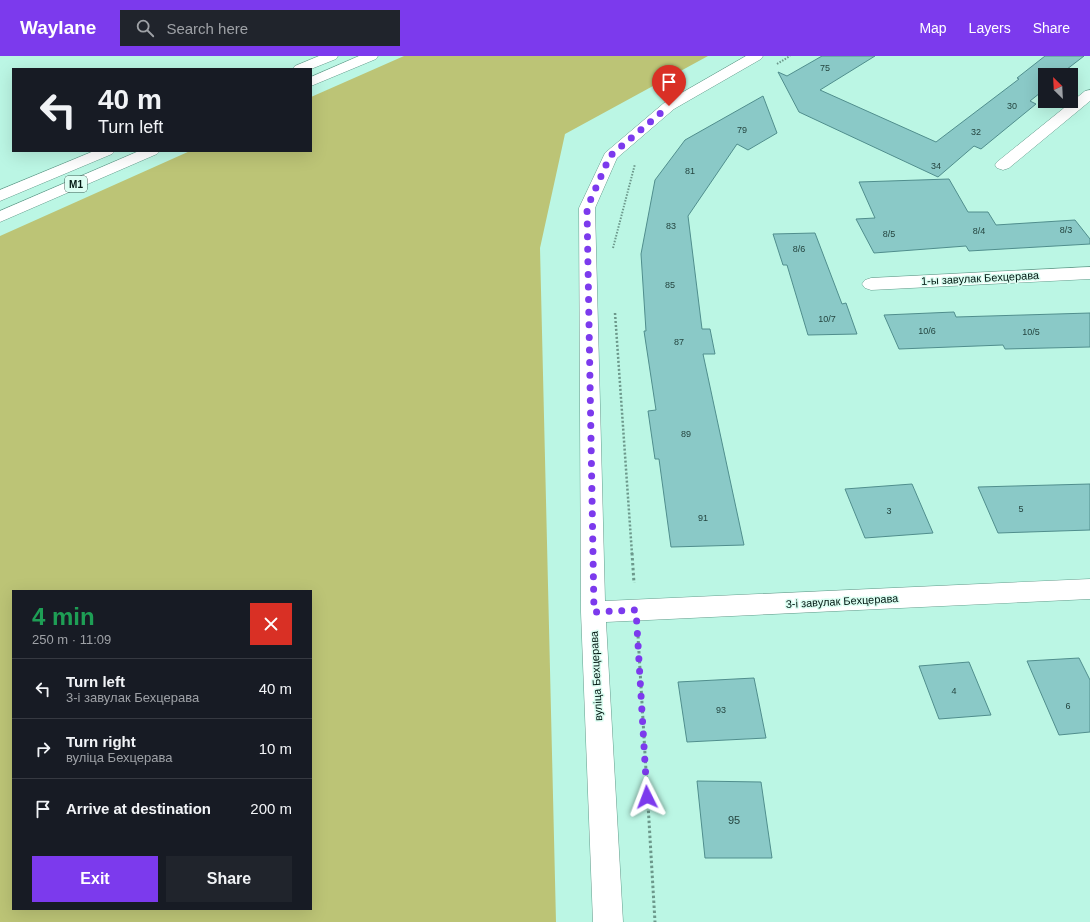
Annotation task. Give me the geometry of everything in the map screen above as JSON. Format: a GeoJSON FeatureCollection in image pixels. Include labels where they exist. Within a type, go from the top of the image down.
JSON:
{"type":"FeatureCollection","features":[{"type":"Feature","properties":{"kind":"main road"},"geometry":{"type":"LineString","coordinates":[[302,68],[331,56]]}},
{"type":"Feature","properties":{"kind":"main road"},"geometry":{"type":"LineString","coordinates":[[312,82],[370,56]]}},
{"type":"Feature","properties":{"kind":"main road","name":"вуліца Бехцерава"},"geometry":{"type":"LineString","coordinates":[[608,922],[594,612],[587,208],[610,156],[669,106],[756,56]]}},
{"type":"Feature","properties":{"kind":"main road"},"geometry":{"type":"LineString","coordinates":[[1003,165],[1090,94]]}},
{"type":"Feature","properties":{"kind":"main road","name":"М1"},"geometry":{"type":"LineString","coordinates":[[0,196],[105,152]]}},
{"type":"Feature","properties":{"kind":"main road","name":"М1"},"geometry":{"type":"LineString","coordinates":[[0,217],[150,152]]}},
{"type":"Feature","properties":{"kind":"main road","name":"1-ы завулак Бехцерава"},"geometry":{"type":"LineString","coordinates":[[871,284],[1090,273]]}},
{"type":"Feature","properties":{"kind":"main road","name":"3-і завулак Бехцерава"},"geometry":{"type":"LineString","coordinates":[[594,612],[1090,589]]}},
{"type":"Feature","properties":{"kind":"path"},"geometry":{"type":"LineString","coordinates":[[776,64],[790,56]]}},
{"type":"Feature","properties":{"kind":"path"},"geometry":{"type":"LineString","coordinates":[[611,255],[636,161]]}},
{"type":"Feature","properties":{"kind":"path"},"geometry":{"type":"LineString","coordinates":[[615,310],[636,610],[655,922]]}},
{"type":"Feature","properties":{"kind":"green space"},"geometry":{"type":"Polygon","coordinates":[[[404,56],[708,56],[565,134],[540,248],[556,922],[0,922],[0,236],[188,152],[312,152],[312,97],[404,56]]]}},
{"type":"Feature","properties":{"kind":"building"},"geometry":{"type":"Polygon","coordinates":[[[822,56],[875,56],[820,90],[936,142],[1019,79],[1017,78],[1045,56],[1084,56],[1068,68],[1038,68],[1038,95],[1030,101],[1036,104],[981,149],[974,146],[938,177],[799,112],[778,72],[787,76],[822,56]]]}},
{"type":"Feature","properties":{"kind":"building"},"geometry":{"type":"Polygon","coordinates":[[[763,96],[777,133],[748,150],[737,144],[688,216],[702,329],[710,329],[715,354],[703,354],[744,545],[671,547],[659,459],[655,459],[648,411],[656,410],[644,331],[646,331],[641,254],[655,180],[685,140],[763,96]]]}},
{"type":"Feature","properties":{"kind":"building"},"geometry":{"type":"Polygon","coordinates":[[[949,179],[968,212],[988,212],[996,225],[1075,220],[1090,239],[1090,244],[969,251],[966,246],[874,253],[856,219],[875,218],[859,182],[949,179]]]}},
{"type":"Feature","properties":{"kind":"building"},"geometry":{"type":"Polygon","coordinates":[[[815,233],[842,304],[846,303],[857,334],[808,335],[787,265],[783,265],[773,234],[815,233]]]}},
{"type":"Feature","properties":{"kind":"building"},"geometry":{"type":"Polygon","coordinates":[[[954,312],[956,317],[1090,313],[1090,347],[1005,349],[1003,345],[899,349],[884,315],[954,312]]]}},
{"type":"Feature","properties":{"kind":"building"},"geometry":{"type":"Polygon","coordinates":[[[912,484],[933,533],[865,538],[845,489],[912,484]]]}},
{"type":"Feature","properties":{"kind":"building"},"geometry":{"type":"Polygon","coordinates":[[[1090,484],[1090,530],[998,533],[978,487],[1090,484]]]}},
{"type":"Feature","properties":{"kind":"building"},"geometry":{"type":"Polygon","coordinates":[[[1079,658],[1090,680],[1090,732],[1059,735],[1027,661],[1079,658]]]}},
{"type":"Feature","properties":{"kind":"building"},"geometry":{"type":"Polygon","coordinates":[[[969,662],[991,715],[939,719],[919,666],[969,662]]]}},
{"type":"Feature","properties":{"kind":"building"},"geometry":{"type":"Polygon","coordinates":[[[754,678],[766,738],[687,742],[678,682],[754,678]]]}},
{"type":"Feature","properties":{"kind":"building"},"geometry":{"type":"Polygon","coordinates":[[[697,781],[761,782],[772,858],[705,858],[697,781]]]}},
{"type":"Feature","properties":{"kind":"route"},"geometry":{"type":"LineString","coordinates":[[647,797],[636,610],[594,612],[587,208],[610,156],[669,106]]}}]}
